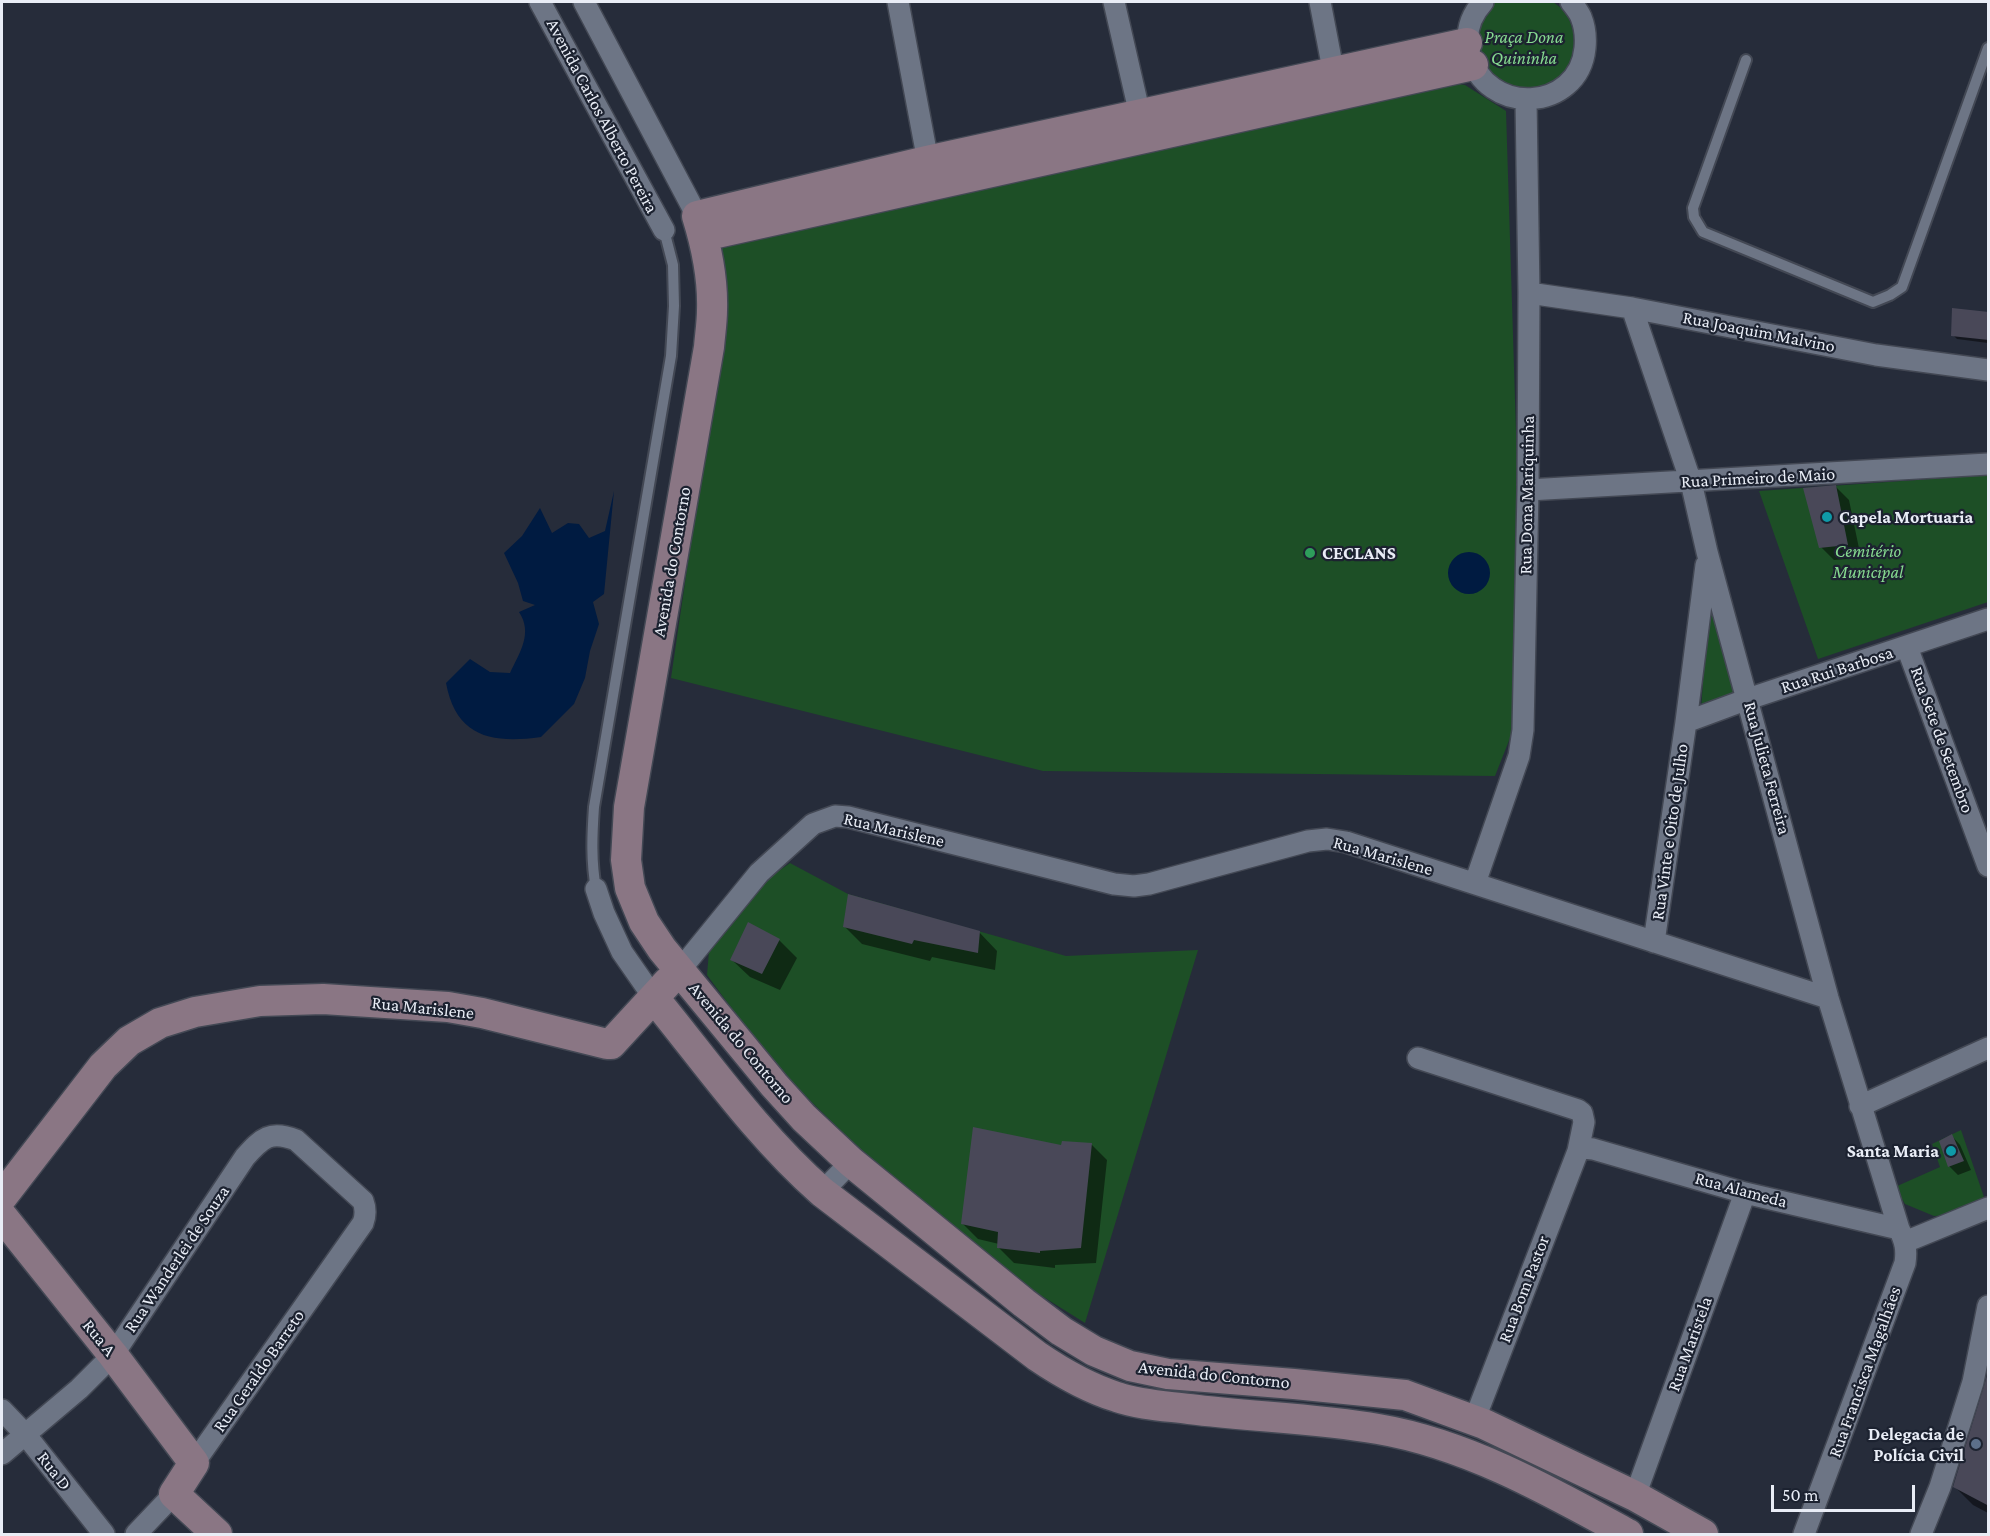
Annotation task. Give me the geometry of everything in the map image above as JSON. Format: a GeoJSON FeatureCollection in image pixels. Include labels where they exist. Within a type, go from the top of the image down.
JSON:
{"type":"FeatureCollection","features":[{"type":"Feature","properties":{"kind":"street","name":"Avenida Carlos Alberto Pereira"},"geometry":{"type":"LineString","coordinates":[[540,2],[664,230]]}},
{"type":"Feature","properties":{"kind":"street","name":"Avenida do Contorno"},"geometry":{"type":"LineString","coordinates":[[584,2],[677,175],[700,226],[710,278],[712,308],[709,347],[626,830],[626,860],[630,888],[644,922],[662,949],[774,1085],[804,1118],[851,1162],[1052,1324],[1094,1351],[1130,1366],[1168,1374],[1405,1395],[1474,1421],[1635,1496],[1703,1534]]}},
{"type":"Feature","properties":{"kind":"street"},"geometry":{"type":"LineString","coordinates":[[898,2],[930,173]]}},
{"type":"Feature","properties":{"kind":"street"},"geometry":{"type":"LineString","coordinates":[[1114,2],[1142,126]]}},
{"type":"Feature","properties":{"kind":"street"},"geometry":{"type":"LineString","coordinates":[[1320,2],[1336,83]]}},
{"type":"Feature","properties":{"kind":"street"},"geometry":{"type":"LineString","coordinates":[[1483,2],[1476,9],[1469,25],[1470,54],[1481,79],[1494,90],[1509,97],[1526,100],[1545,97],[1563,88],[1576,73],[1584,56],[1586,36],[1581,17],[1571,2]]}},
{"type":"Feature","properties":{"kind":"street"},"geometry":{"type":"LineString","coordinates":[[700,226],[1470,54]]}},
{"type":"Feature","properties":{"kind":"street","name":"Rua Dona Mariquinha"},"geometry":{"type":"LineString","coordinates":[[1475,883],[1521,743],[1528,490],[1529,293],[1526,100]]}},
{"type":"Feature","properties":{"kind":"street","name":"Rua Joaquim Malvino"},"geometry":{"type":"LineString","coordinates":[[1529,293],[1632,308],[1876,355],[1989,370]]}},
{"type":"Feature","properties":{"kind":"street","name":"Rua Julieta Ferreira"},"geometry":{"type":"LineString","coordinates":[[1632,308],[1691,482],[1707,552],[1828,998],[1902,1235]]}},
{"type":"Feature","properties":{"kind":"street","name":"Rua Primeiro de Maio"},"geometry":{"type":"LineString","coordinates":[[1528,490],[1989,464]]}},
{"type":"Feature","properties":{"kind":"street","name":"Rua Vinte e Oito de Julho"},"geometry":{"type":"LineString","coordinates":[[1654,942],[1686,722],[1707,552]]}},
{"type":"Feature","properties":{"kind":"street","name":"Rua Rui Barbosa"},"geometry":{"type":"LineString","coordinates":[[1686,722],[1748,699],[1989,619]]}},
{"type":"Feature","properties":{"kind":"street","name":"Rua Sete de Setembro"},"geometry":{"type":"LineString","coordinates":[[1908,646],[1989,866]]}},
{"type":"Feature","properties":{"kind":"street","name":"Rua Marislene"},"geometry":{"type":"LineString","coordinates":[[2,1197],[109,1060],[129,1041],[160,1023],[195,1012],[260,1001],[323,999],[448,1007],[611,1044],[680,970],[759,873],[813,824],[835,816],[848,817],[1114,884],[1134,886],[1149,884],[1308,841],[1327,839],[1346,842],[1828,998]]}},
{"type":"Feature","properties":{"kind":"street"},"geometry":{"type":"LineString","coordinates":[[596,889],[622,952],[654,998],[767,1139],[822,1192],[1036,1356],[1064,1374],[1120,1398],[1150,1404],[1339,1424],[1425,1439],[1473,1456],[1628,1534]]}},
{"type":"Feature","properties":{"kind":"street"},"geometry":{"type":"LineString","coordinates":[[1860,1106],[1989,1048]]}},
{"type":"Feature","properties":{"kind":"street","name":"Rua Bom Pastor"},"geometry":{"type":"LineString","coordinates":[[1418,1058],[1578,1110],[1582,1113],[1584,1122],[1576,1154],[1474,1421]]}},
{"type":"Feature","properties":{"kind":"street","name":"Rua Wanderlei de Souza"},"geometry":{"type":"LineString","coordinates":[[2,1454],[79,1389],[113,1355],[245,1157],[259,1141],[270,1136],[284,1135],[296,1140],[363,1201]]}},
{"type":"Feature","properties":{"kind":"street","name":"Rua Alameda"},"geometry":{"type":"LineString","coordinates":[[1576,1154],[1584,1148],[1593,1149],[1902,1235]]}},
{"type":"Feature","properties":{"kind":"street"},"geometry":{"type":"LineString","coordinates":[[822,1192],[851,1162]]}},
{"type":"Feature","properties":{"kind":"street","name":"Rua Maristela"},"geometry":{"type":"LineString","coordinates":[[1635,1496],[1745,1193]]}},
{"type":"Feature","properties":{"kind":"street","name":"Rua Geraldo Barreto"},"geometry":{"type":"LineString","coordinates":[[136,1534],[174,1494],[363,1224],[366,1208],[363,1201]]}},
{"type":"Feature","properties":{"kind":"street"},"geometry":{"type":"LineString","coordinates":[[1902,1235],[1989,1208]]}},
{"type":"Feature","properties":{"kind":"street","name":"Rua A"},"geometry":{"type":"LineString","coordinates":[[2,1216],[113,1355],[194,1463]]}},
{"type":"Feature","properties":{"kind":"street","name":"Rua Francisca Magalhães"},"geometry":{"type":"LineString","coordinates":[[1804,1534],[1905,1263],[1907,1252],[1902,1235]]}},
{"type":"Feature","properties":{"kind":"street"},"geometry":{"type":"LineString","coordinates":[[1921,1534],[1940,1487],[1973,1382],[1989,1306]]}},
{"type":"Feature","properties":{"kind":"street"},"geometry":{"type":"LineString","coordinates":[[1973,1382],[1989,1352]]}},
{"type":"Feature","properties":{"kind":"street","name":"Rua D"},"geometry":{"type":"LineString","coordinates":[[2,1410],[26,1434],[104,1534]]}},
{"type":"Feature","properties":{"kind":"street"},"geometry":{"type":"LineString","coordinates":[[174,1494],[217,1534]]}},
{"type":"Feature","properties":{"kind":"lane"},"geometry":{"type":"LineString","coordinates":[[1746,60],[1693,208],[1694,217],[1703,232],[1874,302],[1902,287],[1989,48]]}},
{"type":"Feature","properties":{"kind":"lane"},"geometry":{"type":"LineString","coordinates":[[596,889],[591,841],[594,807],[671,356],[674,306],[673,265],[664,230]]}},
{"type":"Feature","properties":{"kind":"green space","name":"Praça Dona Quininha"},"geometry":{"type":"Polygon","coordinates":[[[1495,2],[1553,2],[1561,8],[1569,19],[1574,44],[1573,57],[1559,79],[1549,86],[1523,93],[1491,81],[1474,51],[1479,18],[1495,2]]]}},
{"type":"Feature","properties":{"kind":"green space"},"geometry":{"type":"Polygon","coordinates":[[[1432,80],[1465,85],[1506,111],[1517,464],[1512,733],[1495,776],[1043,771],[671,678],[727,296],[714,235],[1432,80]]]}},
{"type":"Feature","properties":{"kind":"green space","name":"Cemitério Municipal"},"geometry":{"type":"Polygon","coordinates":[[[1988,475],[1988,602],[1818,659],[1759,491],[1988,475]]]}},
{"type":"Feature","properties":{"kind":"green space"},"geometry":{"type":"Polygon","coordinates":[[[1709,592],[1737,691],[1701,711],[1709,592]]]}},
{"type":"Feature","properties":{"kind":"green space"},"geometry":{"type":"Polygon","coordinates":[[[790,863],[848,894],[1066,956],[1198,950],[1085,1323],[1002,1271],[888,1177],[772,1063],[707,975],[709,951],[766,880],[790,863]]]}},
{"type":"Feature","properties":{"kind":"green space"},"geometry":{"type":"Polygon","coordinates":[[[1961,1130],[1984,1197],[1953,1215],[1934,1216],[1905,1204],[1895,1187],[1940,1167],[1932,1144],[1961,1130]]]}},
{"type":"Feature","properties":{"kind":"water"},"geometry":{"type":"Polygon","coordinates":[[[614,491],[604,594],[593,602],[599,624],[590,651],[585,678],[574,704],[541,737],[507,739],[479,733],[468,726],[458,715],[446,683],[470,659],[490,672],[510,673],[518,658],[525,635],[525,627],[519,612],[535,605],[523,601],[518,583],[504,553],[522,536],[540,508],[552,533],[568,523],[579,524],[589,538],[605,531],[614,491]]]}},
{"type":"Feature","properties":{"kind":"water"},"geometry":{"type":"Polygon","coordinates":[[[1469,552],[1484,558],[1490,573],[1484,588],[1469,594],[1454,588],[1448,573],[1454,558],[1469,552]]]}},
{"type":"Feature","properties":{"kind":"building"},"geometry":{"type":"Polygon","coordinates":[[[1952,308],[1989,312],[1989,340],[1951,336],[1952,308]]]}},
{"type":"Feature","properties":{"kind":"building","name":"Capela Mortuaria"},"geometry":{"type":"Polygon","coordinates":[[[1836,485],[1848,545],[1819,548],[1803,488],[1836,485]]]}},
{"type":"Feature","properties":{"kind":"building"},"geometry":{"type":"Polygon","coordinates":[[[848,894],[980,931],[978,953],[914,940],[912,944],[843,927],[848,894]]]}},
{"type":"Feature","properties":{"kind":"building"},"geometry":{"type":"Polygon","coordinates":[[[748,922],[780,939],[762,974],[730,960],[748,922]]]}},
{"type":"Feature","properties":{"kind":"building"},"geometry":{"type":"Polygon","coordinates":[[[973,1127],[1061,1145],[1062,1141],[1092,1143],[1081,1248],[1040,1251],[1040,1253],[997,1248],[998,1232],[961,1224],[973,1127]]]}},
{"type":"Feature","properties":{"kind":"building","name":"Santa Maria"},"geometry":{"type":"Polygon","coordinates":[[[1952,1134],[1964,1161],[1948,1167],[1939,1141],[1952,1134]]]}},
{"type":"Feature","properties":{"kind":"building","name":"Delegacia de Polícia Civil"},"geometry":{"type":"Polygon","coordinates":[[[1987,1376],[1989,1376],[1989,1506],[1953,1487],[1987,1376]]]}},
{"type":"Feature","properties":{"kind":"place","name":"Capela Mortuaria"},"geometry":{"type":"Point","coordinates":[1827,517]}},
{"type":"Feature","properties":{"kind":"place","name":"CECLANS"},"geometry":{"type":"Point","coordinates":[1310,553]}},
{"type":"Feature","properties":{"kind":"place","name":"Santa Maria"},"geometry":{"type":"Point","coordinates":[1951,1151]}},
{"type":"Feature","properties":{"kind":"place","name":"Delegacia de Polícia Civil"},"geometry":{"type":"Point","coordinates":[1976,1444]}}]}
